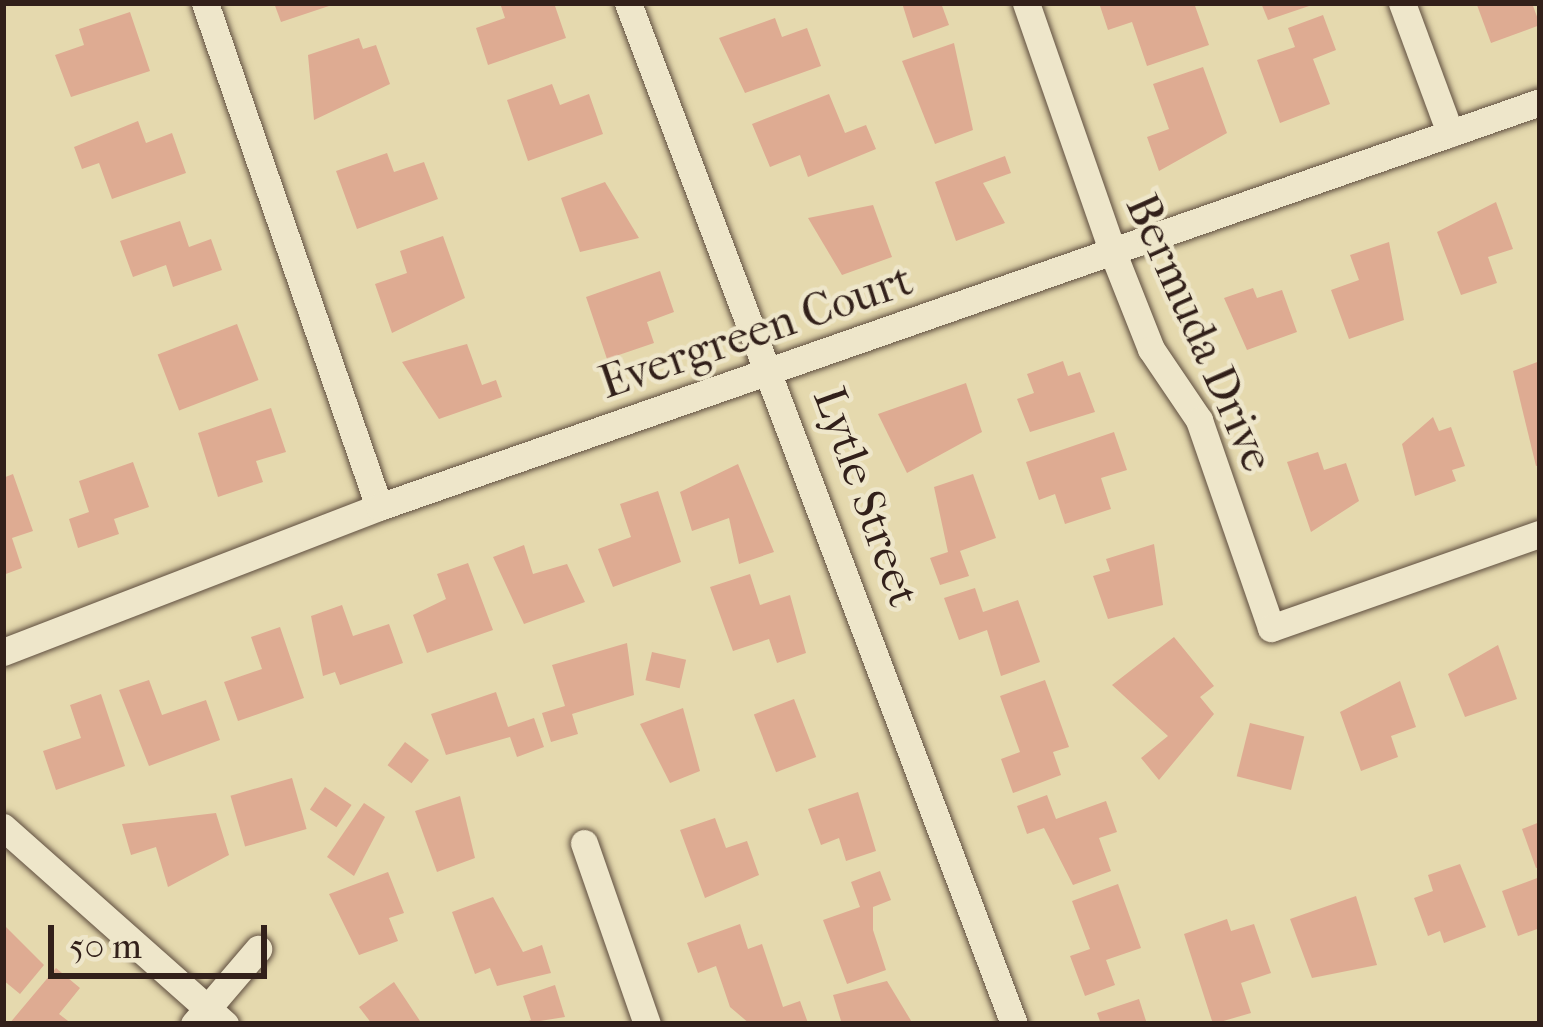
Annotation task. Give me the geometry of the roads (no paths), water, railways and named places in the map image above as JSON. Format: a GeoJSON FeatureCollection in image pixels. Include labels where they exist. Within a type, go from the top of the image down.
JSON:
{"type":"FeatureCollection","features":[{"type":"Feature","properties":{"kind":"street"},"geometry":{"type":"LineString","coordinates":[[205,3],[380,507]]}},
{"type":"Feature","properties":{"kind":"street","name":"Lytle Street"},"geometry":{"type":"LineString","coordinates":[[628,3],[688,179],[775,370],[1014,1024]]}},
{"type":"Feature","properties":{"kind":"street","name":"Bermuda Drive"},"geometry":{"type":"LineString","coordinates":[[1025,3],[1151,349],[1199,419],[1270,628],[1540,535]]}},
{"type":"Feature","properties":{"kind":"street"},"geometry":{"type":"LineString","coordinates":[[1402,3],[1450,133]]}},
{"type":"Feature","properties":{"kind":"street","name":"Evergreen Court"},"geometry":{"type":"LineString","coordinates":[[3,652],[380,507],[1540,102]]}},
{"type":"Feature","properties":{"kind":"street"},"geometry":{"type":"LineString","coordinates":[[3,827],[210,1018],[258,949]]}},
{"type":"Feature","properties":{"kind":"street"},"geometry":{"type":"LineString","coordinates":[[584,843],[647,1024]]}}]}
